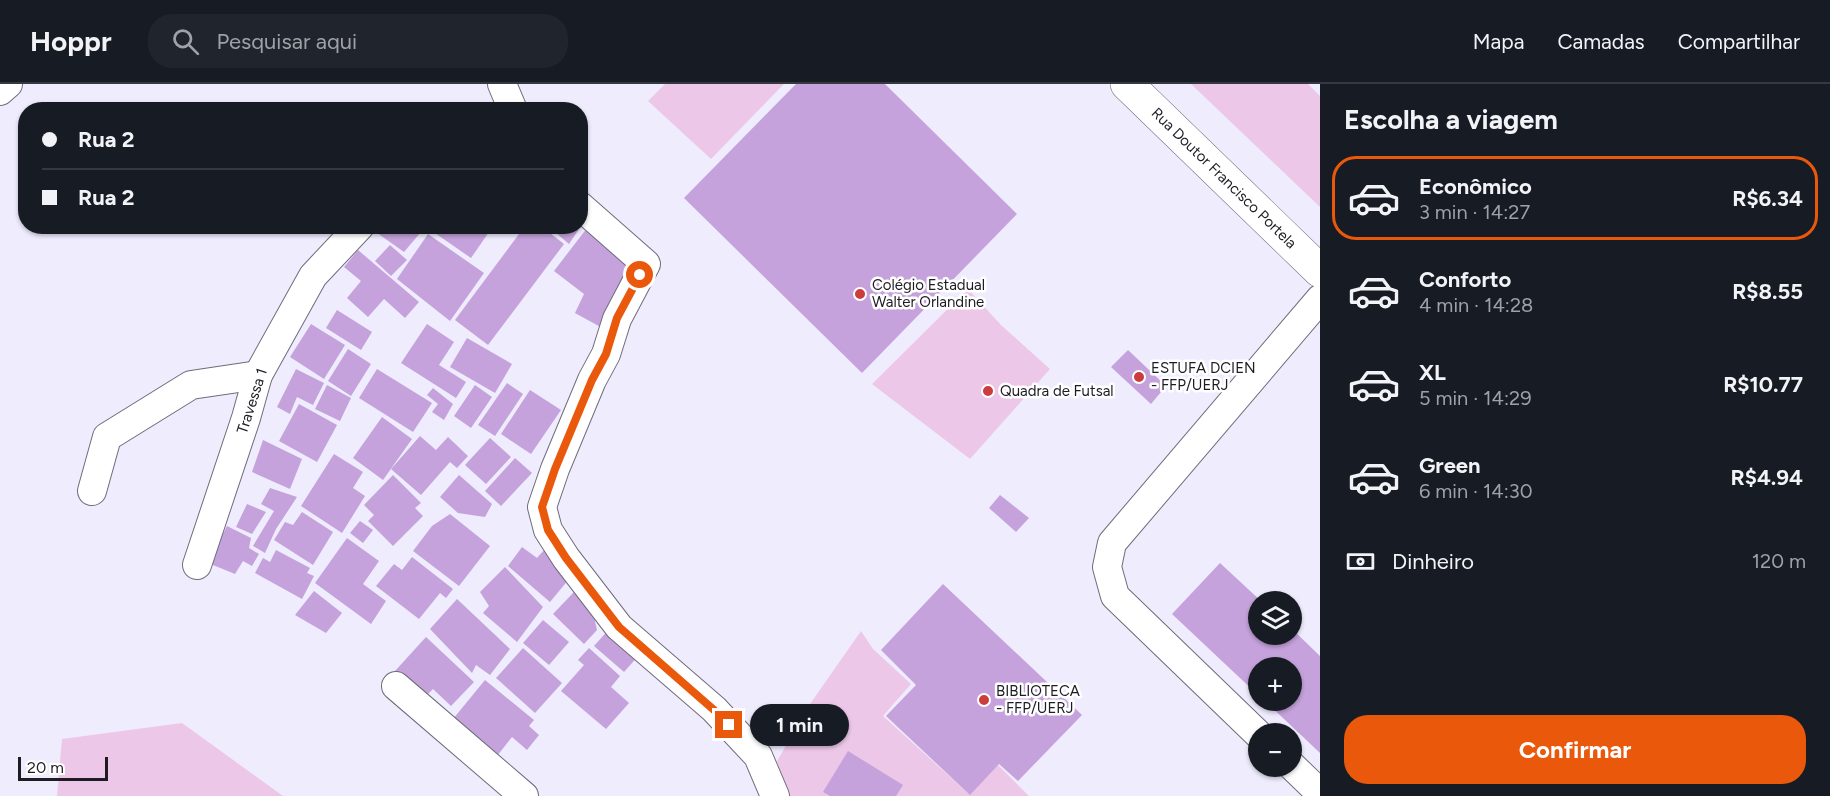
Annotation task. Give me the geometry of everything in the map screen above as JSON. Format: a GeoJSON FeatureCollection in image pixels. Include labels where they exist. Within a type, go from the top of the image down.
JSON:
{"type":"FeatureCollection","features":[{"type":"Feature","properties":{"kind":"main road","name":"Rua Doutor Francisco Portela"},"geometry":{"type":"LineString","coordinates":[[1127,84],[1320,271]]}},
{"type":"Feature","properties":{"kind":"street"},"geometry":{"type":"LineString","coordinates":[[0,91],[8,84]]}},
{"type":"Feature","properties":{"kind":"street"},"geometry":{"type":"LineString","coordinates":[[502,84],[510,102]]}},
{"type":"Feature","properties":{"kind":"street"},"geometry":{"type":"LineString","coordinates":[[588,213],[646,264],[617,318],[606,354],[592,380],[555,469],[542,507],[548,530],[566,558],[619,627],[714,710],[758,756],[775,796]]}},
{"type":"Feature","properties":{"kind":"street","name":"Travessa 1"},"geometry":{"type":"LineString","coordinates":[[197,565],[258,375],[313,276],[352,234]]}},
{"type":"Feature","properties":{"kind":"street"},"geometry":{"type":"LineString","coordinates":[[1248,724],[1115,596],[1107,567],[1112,543],[1320,299]]}},
{"type":"Feature","properties":{"kind":"street"},"geometry":{"type":"LineString","coordinates":[[92,491],[107,437],[191,385],[258,375]]}},
{"type":"Feature","properties":{"kind":"street"},"geometry":{"type":"LineString","coordinates":[[396,686],[524,796]]}},
{"type":"Feature","properties":{"kind":"street"},"geometry":{"type":"LineString","coordinates":[[1302,776],[1320,793]]}},
{"type":"Feature","properties":{"kind":"shaded area"},"geometry":{"type":"Polygon","coordinates":[[[665,84],[784,84],[711,159],[648,101],[665,84]]]}},
{"type":"Feature","properties":{"kind":"shaded area"},"geometry":{"type":"Polygon","coordinates":[[[1191,84],[1308,84],[1320,96],[1320,207],[1191,84]]]}},
{"type":"Feature","properties":{"kind":"shaded area"},"geometry":{"type":"Polygon","coordinates":[[[968,289],[1001,325],[1050,369],[970,459],[872,384],[968,289]]]}},
{"type":"Feature","properties":{"kind":"shaded area"},"geometry":{"type":"Polygon","coordinates":[[[861,631],[873,649],[911,684],[883,716],[969,794],[997,764],[1029,796],[790,796],[777,761],[810,704],[861,631]]]}},
{"type":"Feature","properties":{"kind":"shaded area"},"geometry":{"type":"Polygon","coordinates":[[[182,723],[283,796],[57,796],[62,739],[182,723]]]}},
{"type":"Feature","properties":{"kind":"building","name":"Colégio Estadual Walter Orlandine"},"geometry":{"type":"Polygon","coordinates":[[[796,84],[885,84],[1017,214],[862,373],[684,198],[796,84]]]}},
{"type":"Feature","properties":{"kind":"building"},"geometry":{"type":"Polygon","coordinates":[[[588,229],[636,270],[606,330],[575,313],[584,294],[554,271],[582,234],[588,234],[588,229]]]}},
{"type":"Feature","properties":{"kind":"building"},"geometry":{"type":"Polygon","coordinates":[[[379,234],[419,234],[404,252],[379,234]]]}},
{"type":"Feature","properties":{"kind":"building"},"geometry":{"type":"Polygon","coordinates":[[[428,234],[484,273],[450,321],[397,279],[428,234]]]}},
{"type":"Feature","properties":{"kind":"building"},"geometry":{"type":"Polygon","coordinates":[[[436,234],[488,234],[471,258],[436,234]]]}},
{"type":"Feature","properties":{"kind":"building"},"geometry":{"type":"Polygon","coordinates":[[[519,234],[551,234],[564,244],[488,345],[455,320],[519,234]]]}},
{"type":"Feature","properties":{"kind":"building"},"geometry":{"type":"Polygon","coordinates":[[[557,234],[576,234],[569,244],[557,234]]]}},
{"type":"Feature","properties":{"kind":"building"},"geometry":{"type":"Polygon","coordinates":[[[390,245],[407,260],[391,276],[375,261],[390,245]]]}},
{"type":"Feature","properties":{"kind":"building"},"geometry":{"type":"Polygon","coordinates":[[[358,250],[419,302],[405,318],[384,299],[368,317],[347,298],[361,281],[344,267],[358,250]]]}},
{"type":"Feature","properties":{"kind":"building"},"geometry":{"type":"Polygon","coordinates":[[[337,310],[372,332],[361,350],[326,328],[337,310]]]}},
{"type":"Feature","properties":{"kind":"building"},"geometry":{"type":"Polygon","coordinates":[[[311,324],[345,345],[324,379],[290,357],[311,324]]]}},
{"type":"Feature","properties":{"kind":"building"},"geometry":{"type":"Polygon","coordinates":[[[427,324],[454,342],[439,365],[466,382],[456,398],[401,363],[427,324]]]}},
{"type":"Feature","properties":{"kind":"building"},"geometry":{"type":"Polygon","coordinates":[[[467,338],[512,364],[495,393],[450,367],[467,338]]]}},
{"type":"Feature","properties":{"kind":"building"},"geometry":{"type":"Polygon","coordinates":[[[348,349],[371,364],[351,396],[328,381],[348,349]]]}},
{"type":"Feature","properties":{"kind":"building","name":"ESTUFA DCIEN - FFP/UERJ"},"geometry":{"type":"Polygon","coordinates":[[[1128,350],[1166,386],[1151,404],[1111,367],[1128,350]]]}},
{"type":"Feature","properties":{"kind":"building"},"geometry":{"type":"Polygon","coordinates":[[[296,369],[324,383],[313,405],[297,397],[290,414],[277,407],[296,369]]]}},
{"type":"Feature","properties":{"kind":"building"},"geometry":{"type":"Polygon","coordinates":[[[377,369],[432,403],[413,432],[359,398],[377,369]]]}},
{"type":"Feature","properties":{"kind":"building"},"geometry":{"type":"Polygon","coordinates":[[[507,383],[523,394],[495,436],[478,425],[507,383]]]}},
{"type":"Feature","properties":{"kind":"building"},"geometry":{"type":"Polygon","coordinates":[[[327,385],[351,398],[340,421],[315,409],[327,385]]]}},
{"type":"Feature","properties":{"kind":"building"},"geometry":{"type":"Polygon","coordinates":[[[475,385],[492,397],[471,428],[454,416],[475,385]]]}},
{"type":"Feature","properties":{"kind":"building"},"geometry":{"type":"Polygon","coordinates":[[[433,388],[453,404],[444,420],[432,412],[438,404],[427,395],[433,388]]]}},
{"type":"Feature","properties":{"kind":"building"},"geometry":{"type":"Polygon","coordinates":[[[530,390],[561,410],[531,454],[501,434],[530,390]]]}},
{"type":"Feature","properties":{"kind":"building"},"geometry":{"type":"Polygon","coordinates":[[[299,404],[337,425],[317,462],[279,441],[299,404]]]}},
{"type":"Feature","properties":{"kind":"building"},"geometry":{"type":"Polygon","coordinates":[[[382,417],[412,439],[383,480],[353,458],[382,417]]]}},
{"type":"Feature","properties":{"kind":"building"},"geometry":{"type":"Polygon","coordinates":[[[420,436],[436,450],[448,437],[468,456],[457,468],[450,462],[421,495],[391,469],[420,436]]]}},
{"type":"Feature","properties":{"kind":"building"},"geometry":{"type":"Polygon","coordinates":[[[490,438],[511,457],[486,484],[465,465],[490,438]]]}},
{"type":"Feature","properties":{"kind":"building"},"geometry":{"type":"Polygon","coordinates":[[[263,440],[302,459],[290,489],[252,472],[263,440]]]}},
{"type":"Feature","properties":{"kind":"building"},"geometry":{"type":"Polygon","coordinates":[[[334,454],[363,472],[353,488],[365,496],[342,533],[301,506],[334,454]]]}},
{"type":"Feature","properties":{"kind":"building"},"geometry":{"type":"Polygon","coordinates":[[[515,458],[532,473],[501,506],[485,491],[515,458]]]}},
{"type":"Feature","properties":{"kind":"building"},"geometry":{"type":"Polygon","coordinates":[[[393,475],[421,503],[415,508],[423,516],[393,546],[368,521],[374,515],[364,505],[393,475]]]}},
{"type":"Feature","properties":{"kind":"building"},"geometry":{"type":"Polygon","coordinates":[[[459,475],[492,504],[485,517],[458,513],[440,497],[459,475]]]}},
{"type":"Feature","properties":{"kind":"building"},"geometry":{"type":"Polygon","coordinates":[[[270,488],[297,497],[276,529],[265,553],[253,546],[274,511],[261,504],[270,488]]]}},
{"type":"Feature","properties":{"kind":"building"},"geometry":{"type":"Polygon","coordinates":[[[1000,495],[1029,518],[1016,532],[989,508],[1000,495]]]}},
{"type":"Feature","properties":{"kind":"building"},"geometry":{"type":"Polygon","coordinates":[[[247,504],[266,512],[252,534],[236,527],[247,504]]]}},
{"type":"Feature","properties":{"kind":"building"},"geometry":{"type":"Polygon","coordinates":[[[302,512],[333,532],[313,565],[274,540],[285,522],[293,525],[302,512]]]}},
{"type":"Feature","properties":{"kind":"building"},"geometry":{"type":"Polygon","coordinates":[[[450,514],[490,546],[459,586],[413,551],[432,526],[450,514]]]}},
{"type":"Feature","properties":{"kind":"building"},"geometry":{"type":"Polygon","coordinates":[[[360,521],[373,530],[363,543],[350,533],[360,521]]]}},
{"type":"Feature","properties":{"kind":"building"},"geometry":{"type":"Polygon","coordinates":[[[227,526],[251,538],[249,548],[259,554],[252,566],[243,561],[235,574],[208,563],[227,526]]]}},
{"type":"Feature","properties":{"kind":"building"},"geometry":{"type":"Polygon","coordinates":[[[347,538],[379,561],[363,584],[386,601],[371,624],[315,583],[347,538]]]}},
{"type":"Feature","properties":{"kind":"building"},"geometry":{"type":"Polygon","coordinates":[[[522,547],[537,558],[545,549],[569,579],[550,602],[508,566],[522,547]]]}},
{"type":"Feature","properties":{"kind":"building"},"geometry":{"type":"Polygon","coordinates":[[[276,550],[310,568],[307,573],[314,576],[302,599],[255,573],[263,558],[270,562],[276,550]]]}},
{"type":"Feature","properties":{"kind":"building"},"geometry":{"type":"Polygon","coordinates":[[[412,557],[453,589],[446,598],[440,593],[419,619],[376,586],[394,564],[402,570],[412,557]]]}},
{"type":"Feature","properties":{"kind":"building"},"geometry":{"type":"Polygon","coordinates":[[[1220,563],[1250,591],[1248,591],[1248,645],[1302,645],[1302,639],[1320,656],[1320,753],[1302,736],[1302,723],[1288,723],[1276,711],[1302,711],[1302,657],[1248,657],[1248,686],[1172,614],[1220,563]]]}},
{"type":"Feature","properties":{"kind":"building"},"geometry":{"type":"Polygon","coordinates":[[[505,567],[543,607],[517,642],[483,613],[489,606],[480,592],[505,567]]]}},
{"type":"Feature","properties":{"kind":"building","name":"BIBLIOTECA - FFP/UERJ"},"geometry":{"type":"Polygon","coordinates":[[[943,584],[1082,715],[1018,781],[999,764],[970,795],[886,716],[916,685],[881,650],[943,584]]]}},
{"type":"Feature","properties":{"kind":"building"},"geometry":{"type":"Polygon","coordinates":[[[314,591],[342,613],[326,633],[295,615],[314,591]]]}},
{"type":"Feature","properties":{"kind":"building"},"geometry":{"type":"Polygon","coordinates":[[[574,592],[592,609],[597,630],[584,644],[553,614],[574,592]]]}},
{"type":"Feature","properties":{"kind":"building"},"geometry":{"type":"Polygon","coordinates":[[[457,599],[510,649],[490,675],[476,665],[472,673],[430,629],[457,599]]]}},
{"type":"Feature","properties":{"kind":"building"},"geometry":{"type":"Polygon","coordinates":[[[543,620],[569,642],[549,665],[523,643],[543,620]]]}},
{"type":"Feature","properties":{"kind":"building"},"geometry":{"type":"Polygon","coordinates":[[[610,628],[640,654],[624,672],[594,646],[610,628]]]}},
{"type":"Feature","properties":{"kind":"building"},"geometry":{"type":"Polygon","coordinates":[[[426,637],[474,682],[451,706],[433,689],[424,698],[395,671],[426,637]]]}},
{"type":"Feature","properties":{"kind":"building"},"geometry":{"type":"Polygon","coordinates":[[[523,648],[562,683],[535,713],[496,678],[523,648]]]}},
{"type":"Feature","properties":{"kind":"building"},"geometry":{"type":"Polygon","coordinates":[[[589,648],[620,676],[611,687],[629,703],[606,729],[561,691],[584,665],[578,660],[589,648]]]}},
{"type":"Feature","properties":{"kind":"building"},"geometry":{"type":"Polygon","coordinates":[[[485,680],[534,720],[529,726],[539,735],[527,750],[512,737],[497,756],[453,719],[485,680]]]}},
{"type":"Feature","properties":{"kind":"building"},"geometry":{"type":"Polygon","coordinates":[[[848,751],[903,785],[896,796],[830,796],[823,792],[848,751]]]}},
{"type":"Feature","properties":{"kind":"place","name":"Colégio Estadual Walter Orlandine"},"geometry":{"type":"Point","coordinates":[860,294]}},
{"type":"Feature","properties":{"kind":"place","name":"ESTUFA DCIEN - FFP/UERJ"},"geometry":{"type":"Point","coordinates":[1139,377]}},
{"type":"Feature","properties":{"kind":"place","name":"Quadra de Futsal"},"geometry":{"type":"Point","coordinates":[988,391]}},
{"type":"Feature","properties":{"kind":"place","name":"BIBLIOTECA - FFP/UERJ"},"geometry":{"type":"Point","coordinates":[984,700]}},
{"type":"Feature","properties":{"kind":"route"},"geometry":{"type":"LineString","coordinates":[[640,275],[617,318],[606,354],[592,380],[555,469],[542,507],[548,530],[566,558],[619,627],[729,725]]}}]}
